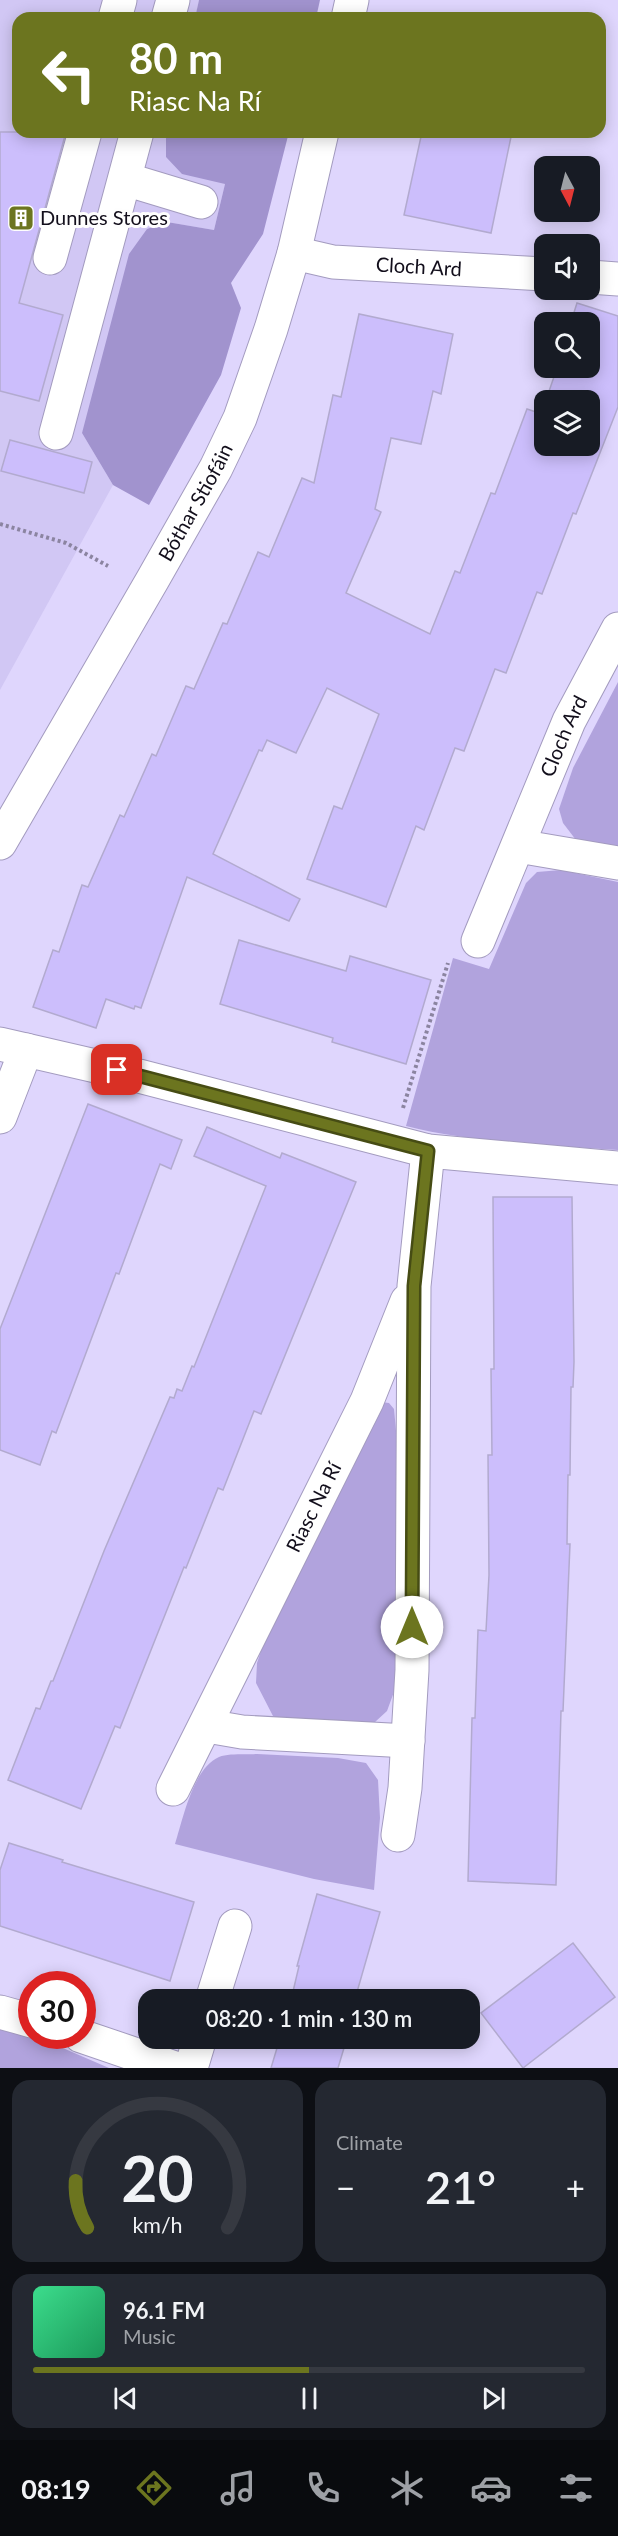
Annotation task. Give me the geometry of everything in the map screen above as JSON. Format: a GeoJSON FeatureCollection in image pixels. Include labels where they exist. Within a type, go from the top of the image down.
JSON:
{"type":"FeatureCollection","features":[{"type":"Feature","properties":{"kind":"street"},"geometry":{"type":"LineString","coordinates":[[50,258],[83,138]]}},
{"type":"Feature","properties":{"kind":"street"},"geometry":{"type":"LineString","coordinates":[[56,433],[135,138]]}},
{"type":"Feature","properties":{"kind":"street","name":"Bóthar Stiofáin"},"geometry":{"type":"LineString","coordinates":[[0,843],[216,468],[240,418],[272,329],[294,253],[321,138]]}},
{"type":"Feature","properties":{"kind":"street"},"geometry":{"type":"LineString","coordinates":[[124,179],[201,202]]}},
{"type":"Feature","properties":{"kind":"street","name":"Cloch Ard"},"geometry":{"type":"LineString","coordinates":[[294,253],[333,261],[534,273]]}},
{"type":"Feature","properties":{"kind":"street"},"geometry":{"type":"LineString","coordinates":[[600,278],[618,279]]}},
{"type":"Feature","properties":{"kind":"street","name":"Cloch Ard"},"geometry":{"type":"LineString","coordinates":[[465,947],[518,846],[569,721],[618,629]]}},
{"type":"Feature","properties":{"kind":"street"},"geometry":{"type":"LineString","coordinates":[[518,846],[618,863]]}},
{"type":"Feature","properties":{"kind":"street"},"geometry":{"type":"LineString","coordinates":[[0,1117],[13,1047],[139,1076],[428,1151],[618,1168]]}},
{"type":"Feature","properties":{"kind":"street","name":"Riasc Na Rí"},"geometry":{"type":"LineString","coordinates":[[398,1835],[408,1741],[412,1670],[414,1286],[428,1151]]}},
{"type":"Feature","properties":{"kind":"street","name":"Riasc Na Rí"},"geometry":{"type":"LineString","coordinates":[[173,1789],[207,1726],[258,1616],[367,1401],[414,1286]]}},
{"type":"Feature","properties":{"kind":"street"},"geometry":{"type":"LineString","coordinates":[[207,1726],[242,1732],[408,1741]]}},
{"type":"Feature","properties":{"kind":"street"},"geometry":{"type":"LineString","coordinates":[[215,1989],[235,1926]]}},
{"type":"Feature","properties":{"kind":"street"},"geometry":{"type":"LineString","coordinates":[[0,2012],[18,2017]]}},
{"type":"Feature","properties":{"kind":"street"},"geometry":{"type":"LineString","coordinates":[[96,2041],[175,2068]]}},
{"type":"Feature","properties":{"kind":"street"},"geometry":{"type":"LineString","coordinates":[[191,2068],[197,2049]]}},
{"type":"Feature","properties":{"kind":"path"},"geometry":{"type":"LineString","coordinates":[[0,524],[66,543],[108,566]]}},
{"type":"Feature","properties":{"kind":"path"},"geometry":{"type":"LineString","coordinates":[[403,1109],[465,947]]}},
{"type":"Feature","properties":{"kind":"shaded area"},"geometry":{"type":"Polygon","coordinates":[[[0,0],[199,0],[196,12],[12,12],[12,138],[166,138],[166,157],[225,184],[214,230],[167,222],[82,433],[113,485],[0,690],[0,0]]]}},
{"type":"Feature","properties":{"kind":"shaded area"},"geometry":{"type":"Polygon","coordinates":[[[199,0],[320,0],[317,12],[196,12],[199,0]]]}},
{"type":"Feature","properties":{"kind":"shaded area"},"geometry":{"type":"Polygon","coordinates":[[[166,138],[287,138],[263,234],[231,283],[241,308],[221,375],[149,505],[113,485],[82,433],[129,254],[147,229],[167,222],[214,230],[225,184],[182,174],[166,157],[166,138]]]}},
{"type":"Feature","properties":{"kind":"shaded area"},"geometry":{"type":"Polygon","coordinates":[[[618,682],[618,849],[576,840],[563,823],[559,809],[573,768],[618,682]]]}},
{"type":"Feature","properties":{"kind":"shaded area"},"geometry":{"type":"Polygon","coordinates":[[[561,870],[618,882],[618,1150],[484,1140],[406,1126],[453,958],[489,969],[526,883],[537,872],[561,870]]]}},
{"type":"Feature","properties":{"kind":"shaded area"},"geometry":{"type":"Polygon","coordinates":[[[381,1402],[389,1403],[394,1409],[398,1452],[398,1681],[387,1711],[375,1722],[347,1727],[291,1725],[273,1716],[256,1683],[257,1663],[267,1633],[353,1467],[374,1408],[381,1402]]]}},
{"type":"Feature","properties":{"kind":"shaded area"},"geometry":{"type":"Polygon","coordinates":[[[257,1754],[338,1758],[366,1763],[378,1780],[380,1818],[374,1890],[314,1879],[175,1844],[190,1795],[202,1772],[210,1763],[223,1756],[257,1754]]]}},
{"type":"Feature","properties":{"kind":"shaded area"},"geometry":{"type":"Polygon","coordinates":[[[0,2026],[18,2032],[18,2049],[65,2049],[109,2068],[0,2068],[0,2026]]]}},
{"type":"Feature","properties":{"kind":"building","name":"Dunnes Stores"},"geometry":{"type":"Polygon","coordinates":[[[0,132],[12,132],[12,138],[64,138],[19,303],[63,315],[39,401],[0,391],[0,132]]]}},
{"type":"Feature","properties":{"kind":"building"},"geometry":{"type":"Polygon","coordinates":[[[421,138],[511,138],[491,233],[404,215],[421,138]]]}},
{"type":"Feature","properties":{"kind":"building"},"geometry":{"type":"Polygon","coordinates":[[[577,303],[618,316],[618,407],[600,453],[600,390],[549,390],[554,378],[600,378],[600,312],[574,312],[577,303]]]}},
{"type":"Feature","properties":{"kind":"building"},"geometry":{"type":"Polygon","coordinates":[[[359,314],[453,334],[441,394],[433,391],[421,444],[391,438],[375,509],[381,512],[346,593],[430,634],[455,571],[460,573],[491,493],[495,494],[527,409],[534,411],[534,456],[599,456],[576,514],[573,513],[542,594],[537,592],[506,673],[495,669],[464,751],[455,748],[424,830],[416,826],[386,907],[307,879],[334,806],[342,809],[379,714],[327,688],[296,753],[267,740],[262,751],[259,750],[213,854],[300,899],[289,921],[187,877],[141,1008],[135,1006],[134,1009],[106,999],[96,1028],[33,1007],[53,950],[59,952],[82,885],[88,887],[120,815],[124,817],[152,754],[156,756],[186,686],[194,689],[223,623],[227,624],[258,552],[269,557],[302,478],[314,483],[333,395],[341,397],[359,314]]]}},
{"type":"Feature","properties":{"kind":"building"},"geometry":{"type":"Polygon","coordinates":[[[10,440],[92,462],[84,493],[1,471],[10,440]]]}},
{"type":"Feature","properties":{"kind":"building"},"geometry":{"type":"Polygon","coordinates":[[[239,940],[346,971],[350,956],[431,980],[406,1064],[332,1042],[333,1038],[220,1004],[239,940]]]}},
{"type":"Feature","properties":{"kind":"building"},"geometry":{"type":"Polygon","coordinates":[[[88,1104],[182,1140],[171,1169],[160,1164],[56,1433],[52,1431],[40,1465],[0,1450],[0,1329],[88,1104]]]}},
{"type":"Feature","properties":{"kind":"building"},"geometry":{"type":"Polygon","coordinates":[[[207,1127],[280,1158],[282,1153],[356,1182],[261,1414],[254,1411],[223,1490],[218,1488],[120,1728],[115,1726],[81,1809],[8,1780],[36,1708],[40,1709],[51,1681],[53,1681],[104,1551],[170,1397],[174,1398],[177,1389],[182,1391],[192,1366],[194,1367],[266,1186],[194,1156],[207,1127]]]}},
{"type":"Feature","properties":{"kind":"building"},"geometry":{"type":"Polygon","coordinates":[[[493,1197],[572,1197],[574,1362],[573,1387],[571,1387],[567,1544],[570,1544],[563,1711],[561,1711],[556,1885],[468,1881],[472,1718],[475,1718],[478,1630],[486,1631],[489,1575],[488,1455],[492,1455],[491,1369],[494,1369],[493,1197]]]}},
{"type":"Feature","properties":{"kind":"building"},"geometry":{"type":"Polygon","coordinates":[[[9,1843],[63,1860],[62,1862],[194,1902],[170,1981],[0,1926],[0,1870],[9,1843]]]}},
{"type":"Feature","properties":{"kind":"building"},"geometry":{"type":"Polygon","coordinates":[[[317,1894],[380,1912],[358,1989],[294,1989],[299,1966],[297,1966],[317,1894]]]}},
{"type":"Feature","properties":{"kind":"building"},"geometry":{"type":"Polygon","coordinates":[[[573,1943],[615,1997],[523,2068],[481,2013],[573,1943]]]}},
{"type":"Feature","properties":{"kind":"building"},"geometry":{"type":"Polygon","coordinates":[[[277,2049],[344,2049],[338,2068],[271,2068],[277,2049]]]}},
{"type":"Feature","properties":{"kind":"place","name":"Dunnes Stores"},"geometry":{"type":"Point","coordinates":[21,218]}},
{"type":"Feature","properties":{"kind":"route"},"geometry":{"type":"LineString","coordinates":[[117,1070],[428,1151],[414,1286],[412,1627]]}}]}
